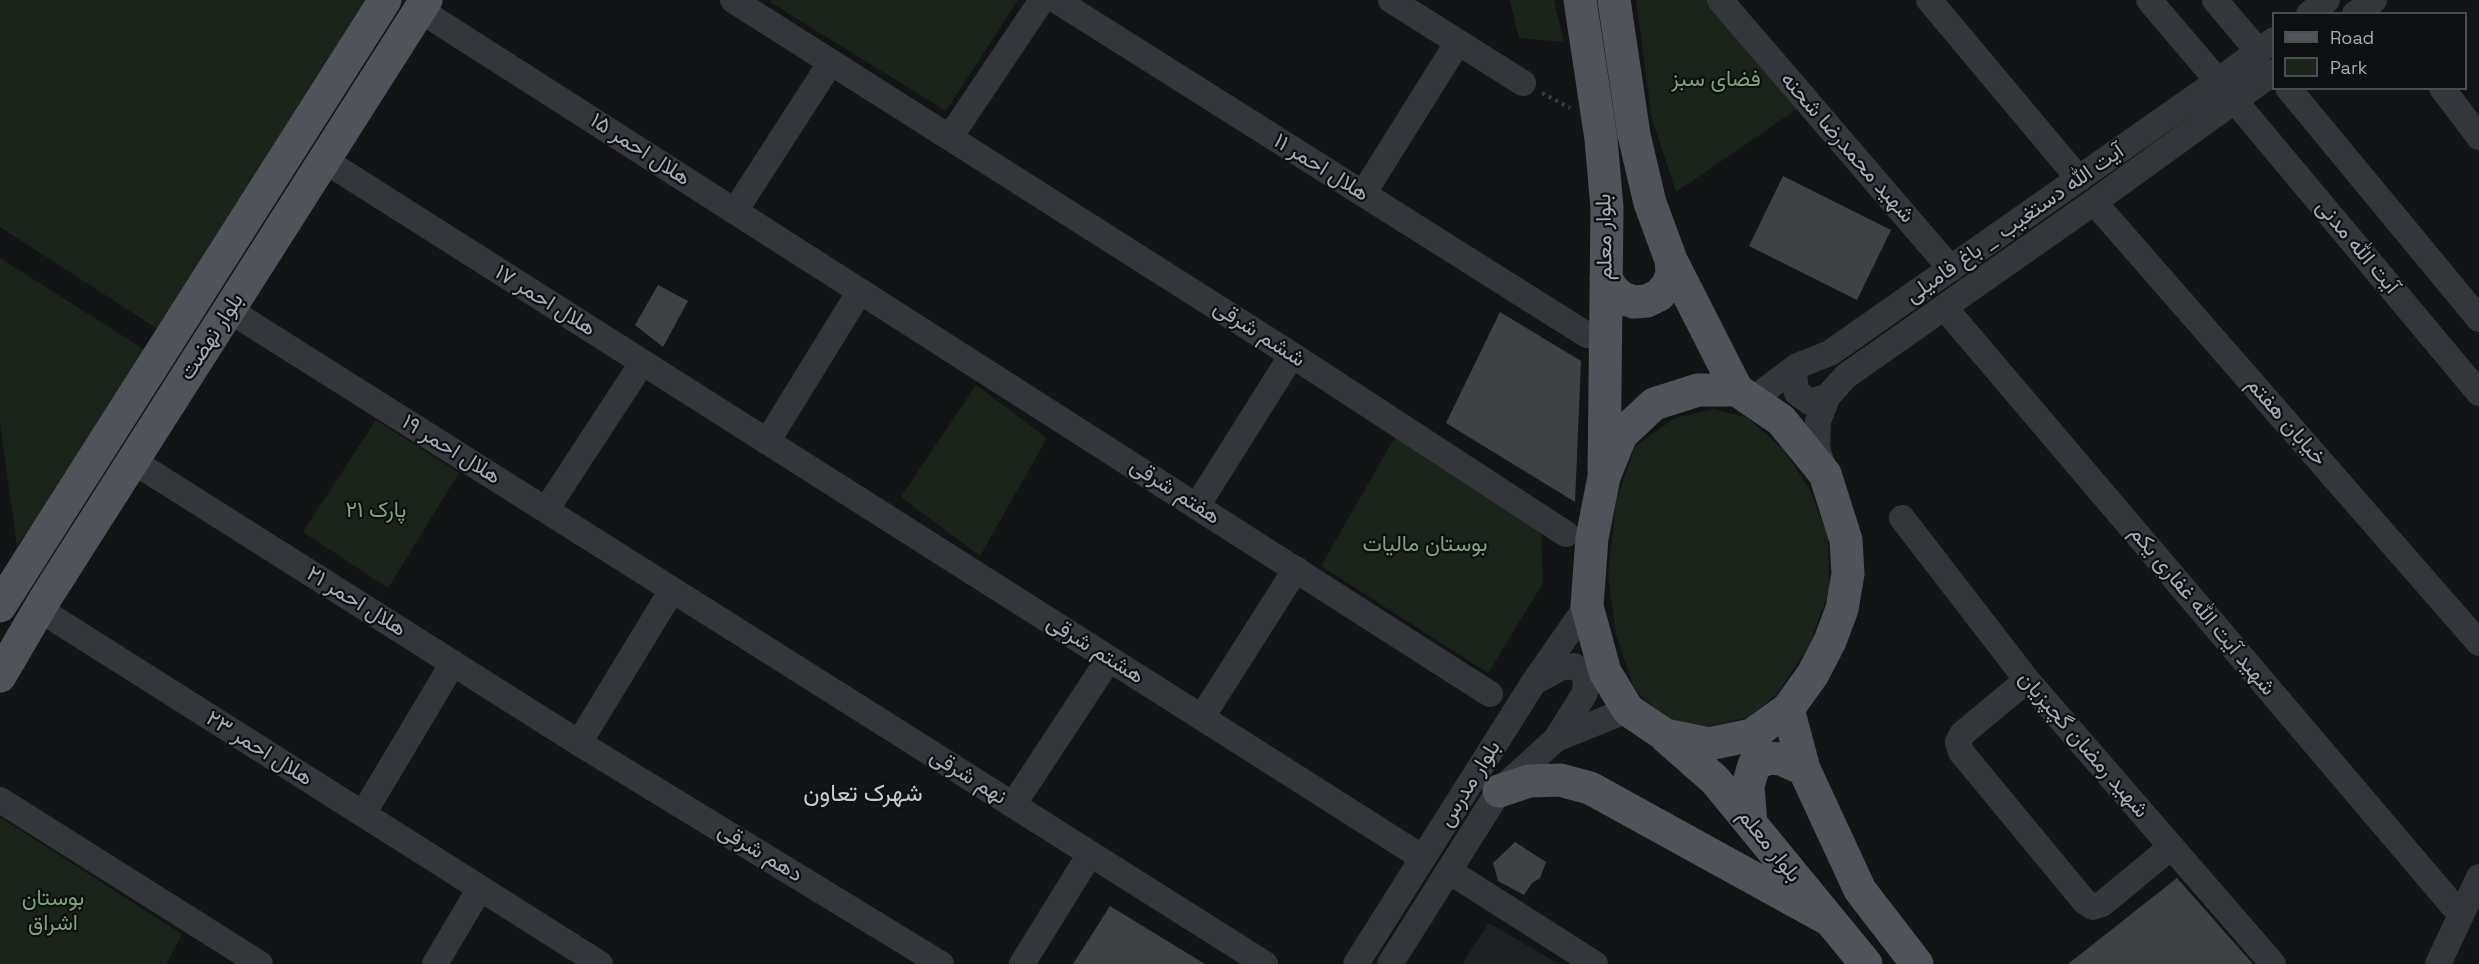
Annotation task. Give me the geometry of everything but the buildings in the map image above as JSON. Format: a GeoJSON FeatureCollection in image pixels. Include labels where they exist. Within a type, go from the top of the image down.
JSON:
{"type":"FeatureCollection","features":[{"type":"Feature","properties":{"kind":"main road","name":"بلوار نهضت"},"geometry":{"type":"LineString","coordinates":[[0,606],[385,0]]}},
{"type":"Feature","properties":{"kind":"main road","name":"بلوار معلم"},"geometry":{"type":"LineString","coordinates":[[1580,0],[1598,123],[1607,208],[1604,477]]}},
{"type":"Feature","properties":{"kind":"main road","name":"بلوار معلم"},"geometry":{"type":"LineString","coordinates":[[1614,0],[1634,135],[1650,203],[1671,260],[1744,395]]}},
{"type":"Feature","properties":{"kind":"main road","name":"بلوار نهضت"},"geometry":{"type":"LineString","coordinates":[[0,676],[39,609],[423,5]]}},
{"type":"Feature","properties":{"kind":"main road"},"geometry":{"type":"LineString","coordinates":[[1606,278],[1612,289],[1622,298],[1634,302],[1647,301],[1659,295],[1668,285],[1672,273],[1671,260]]}},
{"type":"Feature","properties":{"kind":"main road"},"geometry":{"type":"LineString","coordinates":[[1698,390],[1744,395],[1781,420],[1825,474],[1846,540],[1848,574],[1842,609],[1830,641],[1812,674],[1788,709],[1752,735],[1709,744],[1665,735],[1628,710],[1605,672],[1587,606],[1592,538],[1604,477],[1621,435],[1654,404],[1698,390]]}},
{"type":"Feature","properties":{"kind":"main road"},"geometry":{"type":"LineString","coordinates":[[1788,709],[1804,769],[1860,890],[1917,964]]}},
{"type":"Feature","properties":{"kind":"main road","name":"بلوار معلم"},"geometry":{"type":"LineString","coordinates":[[1665,735],[1715,780],[1866,964]]}},
{"type":"Feature","properties":{"kind":"main road"},"geometry":{"type":"LineString","coordinates":[[1751,824],[1748,786],[1754,765],[1768,758],[1781,759],[1804,769]]}},
{"type":"Feature","properties":{"kind":"main road"},"geometry":{"type":"LineString","coordinates":[[1499,791],[1529,780],[1560,780],[1590,788],[1826,918]]}},
{"type":"Feature","properties":{"kind":"street","name":"ششم شرقی"},"geometry":{"type":"LineString","coordinates":[[733,0],[1292,355],[1566,534]]}},
{"type":"Feature","properties":{"kind":"street"},"geometry":{"type":"LineString","coordinates":[[950,137],[1042,0]]}},
{"type":"Feature","properties":{"kind":"street","name":"هلال احمر ۱۱"},"geometry":{"type":"LineString","coordinates":[[1056,0],[1587,334]]}},
{"type":"Feature","properties":{"kind":"street"},"geometry":{"type":"LineString","coordinates":[[1391,0],[1522,83]]}},
{"type":"Feature","properties":{"kind":"street","name":"شهید محمدرضا شحنه"},"geometry":{"type":"LineString","coordinates":[[1720,0],[1951,269]]}},
{"type":"Feature","properties":{"kind":"street"},"geometry":{"type":"LineString","coordinates":[[1929,0],[2079,179]]}},
{"type":"Feature","properties":{"kind":"street"},"geometry":{"type":"LineString","coordinates":[[2149,0],[2218,81]]}},
{"type":"Feature","properties":{"kind":"street"},"geometry":{"type":"LineString","coordinates":[[2215,0],[2266,46]]}},
{"type":"Feature","properties":{"kind":"street"},"geometry":{"type":"LineString","coordinates":[[2358,12],[2375,0]]}},
{"type":"Feature","properties":{"kind":"street","name":"هلال احمر ۱۵"},"geometry":{"type":"LineString","coordinates":[[423,5],[860,291]]}},
{"type":"Feature","properties":{"kind":"street"},"geometry":{"type":"LineString","coordinates":[[1363,195],[1458,42]]}},
{"type":"Feature","properties":{"kind":"street","name":"آیت الله دستغیب _ باغ فامیلی"},"geometry":{"type":"LineString","coordinates":[[1744,395],[1797,366],[1830,353],[2266,46]]}},
{"type":"Feature","properties":{"kind":"street"},"geometry":{"type":"LineString","coordinates":[[735,211],[831,62]]}},
{"type":"Feature","properties":{"kind":"street","name":"آیت الله دستغیب _ باغ فامیلی"},"geometry":{"type":"LineString","coordinates":[[1825,474],[1817,448],[1818,421],[1828,396],[1846,376],[2272,73]]}},
{"type":"Feature","properties":{"kind":"street"},"geometry":{"type":"LineString","coordinates":[[2290,90],[2479,319]]}},
{"type":"Feature","properties":{"kind":"street"},"geometry":{"type":"LineString","coordinates":[[2444,90],[2479,137]]}},
{"type":"Feature","properties":{"kind":"street","name":"آیت الله مدنی"},"geometry":{"type":"LineString","coordinates":[[2235,101],[2479,393]]}},
{"type":"Feature","properties":{"kind":"street","name":"هلال احمر ۱۷"},"geometry":{"type":"LineString","coordinates":[[324,160],[766,442]]}},
{"type":"Feature","properties":{"kind":"street","name":"خیابان هفتم"},"geometry":{"type":"LineString","coordinates":[[2094,202],[2479,643]]}},
{"type":"Feature","properties":{"kind":"street"},"geometry":{"type":"LineString","coordinates":[[766,442],[860,291]]}},
{"type":"Feature","properties":{"kind":"street","name":"هفتم شرقی"},"geometry":{"type":"LineString","coordinates":[[860,291],[1490,694]]}},
{"type":"Feature","properties":{"kind":"street","name":"شهید آیت الله غفاری یکم"},"geometry":{"type":"LineString","coordinates":[[1944,307],[2460,914]]}},
{"type":"Feature","properties":{"kind":"street","name":"هلال احمر ۱۹"},"geometry":{"type":"LineString","coordinates":[[229,310],[672,590]]}},
{"type":"Feature","properties":{"kind":"street"},"geometry":{"type":"LineString","coordinates":[[1197,506],[1292,355]]}},
{"type":"Feature","properties":{"kind":"street"},"geometry":{"type":"LineString","coordinates":[[546,510],[642,363]]}},
{"type":"Feature","properties":{"kind":"street"},"geometry":{"type":"LineString","coordinates":[[1797,366],[1794,378],[1797,393],[1810,402],[1828,396]]}},
{"type":"Feature","properties":{"kind":"street","name":"هشتم شرقی"},"geometry":{"type":"LineString","coordinates":[[766,442],[1423,858]]}},
{"type":"Feature","properties":{"kind":"street","name":"هلال احمر ۲۱"},"geometry":{"type":"LineString","coordinates":[[133,461],[579,743]]}},
{"type":"Feature","properties":{"kind":"street","name":"شهید رمضان گچپزیان"},"geometry":{"type":"LineString","coordinates":[[1902,518],[2026,680],[2273,964]]}},
{"type":"Feature","properties":{"kind":"street"},"geometry":{"type":"LineString","coordinates":[[1202,717],[1296,569]]}},
{"type":"Feature","properties":{"kind":"street"},"geometry":{"type":"LineString","coordinates":[[579,743],[672,590]]}},
{"type":"Feature","properties":{"kind":"street","name":"نهم شرقی"},"geometry":{"type":"LineString","coordinates":[[672,590],[1264,964]]}},
{"type":"Feature","properties":{"kind":"street","name":"بلوار مدرس"},"geometry":{"type":"LineString","coordinates":[[1356,964],[1534,682],[1587,606]]}},
{"type":"Feature","properties":{"kind":"street","name":"هلال احمر ۲۳"},"geometry":{"type":"LineString","coordinates":[[39,609],[600,964]]}},
{"type":"Feature","properties":{"kind":"street"},"geometry":{"type":"LineString","coordinates":[[1013,806],[1109,659]]}},
{"type":"Feature","properties":{"kind":"street"},"geometry":{"type":"LineString","coordinates":[[363,814],[453,663]]}},
{"type":"Feature","properties":{"kind":"street"},"geometry":{"type":"LineString","coordinates":[[1534,682],[1560,668],[1574,666],[1586,675],[1585,693],[1556,739]]}},
{"type":"Feature","properties":{"kind":"street"},"geometry":{"type":"LineString","coordinates":[[2026,680],[1962,734],[1958,742],[1961,752],[2085,902],[2093,907],[2102,904],[2171,847]]}},
{"type":"Feature","properties":{"kind":"street","name":"بلوار مدرس"},"geometry":{"type":"LineString","coordinates":[[1390,964],[1499,791],[1556,739],[1628,710]]}},
{"type":"Feature","properties":{"kind":"street","name":"دهم شرقی"},"geometry":{"type":"LineString","coordinates":[[579,743],[941,964]]}},
{"type":"Feature","properties":{"kind":"street"},"geometry":{"type":"LineString","coordinates":[[0,800],[260,964]]}},
{"type":"Feature","properties":{"kind":"street"},"geometry":{"type":"LineString","coordinates":[[1022,964],[1090,854]]}},
{"type":"Feature","properties":{"kind":"street"},"geometry":{"type":"LineString","coordinates":[[1449,871],[1595,964]]}},
{"type":"Feature","properties":{"kind":"street"},"geometry":{"type":"LineString","coordinates":[[2445,962],[2460,914],[2479,877]]}},
{"type":"Feature","properties":{"kind":"street"},"geometry":{"type":"LineString","coordinates":[[435,964],[480,888]]}},
{"type":"Feature","properties":{"kind":"path"},"geometry":{"type":"LineString","coordinates":[[1522,83],[1598,123]]}},
{"type":"Feature","properties":{"kind":"shaded area"},"geometry":{"type":"Polygon","coordinates":[[[1489,923],[1559,964],[1462,964],[1489,923]]]}},
{"type":"Feature","properties":{"kind":"green space"},"geometry":{"type":"Polygon","coordinates":[[[0,0],[385,0],[170,337],[0,227],[0,0]]]}},
{"type":"Feature","properties":{"kind":"green space"},"geometry":{"type":"Polygon","coordinates":[[[771,0],[1018,0],[946,111],[770,2],[771,0]]]}},
{"type":"Feature","properties":{"kind":"green space"},"geometry":{"type":"Polygon","coordinates":[[[1510,0],[1554,0],[1564,42],[1519,38],[1510,0]]]}},
{"type":"Feature","properties":{"kind":"green space","name":"فضای سبز"},"geometry":{"type":"Polygon","coordinates":[[[1636,0],[1737,0],[1819,94],[1676,192],[1652,119],[1636,0]]]}},
{"type":"Feature","properties":{"kind":"green space"},"geometry":{"type":"Polygon","coordinates":[[[0,258],[156,357],[17,546],[0,423],[0,258]]]}},
{"type":"Feature","properties":{"kind":"green space"},"geometry":{"type":"Polygon","coordinates":[[[976,385],[1047,438],[980,556],[901,497],[976,385]]]}},
{"type":"Feature","properties":{"kind":"green space"},"geometry":{"type":"Polygon","coordinates":[[[1714,409],[1748,418],[1783,449],[1810,490],[1828,536],[1829,591],[1810,644],[1777,694],[1749,717],[1707,727],[1673,724],[1635,690],[1616,635],[1608,575],[1616,502],[1635,446],[1675,418],[1714,409]]]}},
{"type":"Feature","properties":{"kind":"green space","name":"پارک ۲۱"},"geometry":{"type":"Polygon","coordinates":[[[376,420],[459,473],[388,588],[303,532],[376,420]]]}},
{"type":"Feature","properties":{"kind":"green space","name":"بوستان مالیات"},"geometry":{"type":"Polygon","coordinates":[[[1395,437],[1541,532],[1543,583],[1488,673],[1321,566],[1395,437]]]}},
{"type":"Feature","properties":{"kind":"green space","name":"بوستان اشراق"},"geometry":{"type":"Polygon","coordinates":[[[0,817],[182,934],[166,964],[0,964],[0,817]]]}},
{"type":"Feature","properties":{"kind":"district","name":"شهرک تعاون"},"geometry":{"type":"Point","coordinates":[863,794]}}]}
